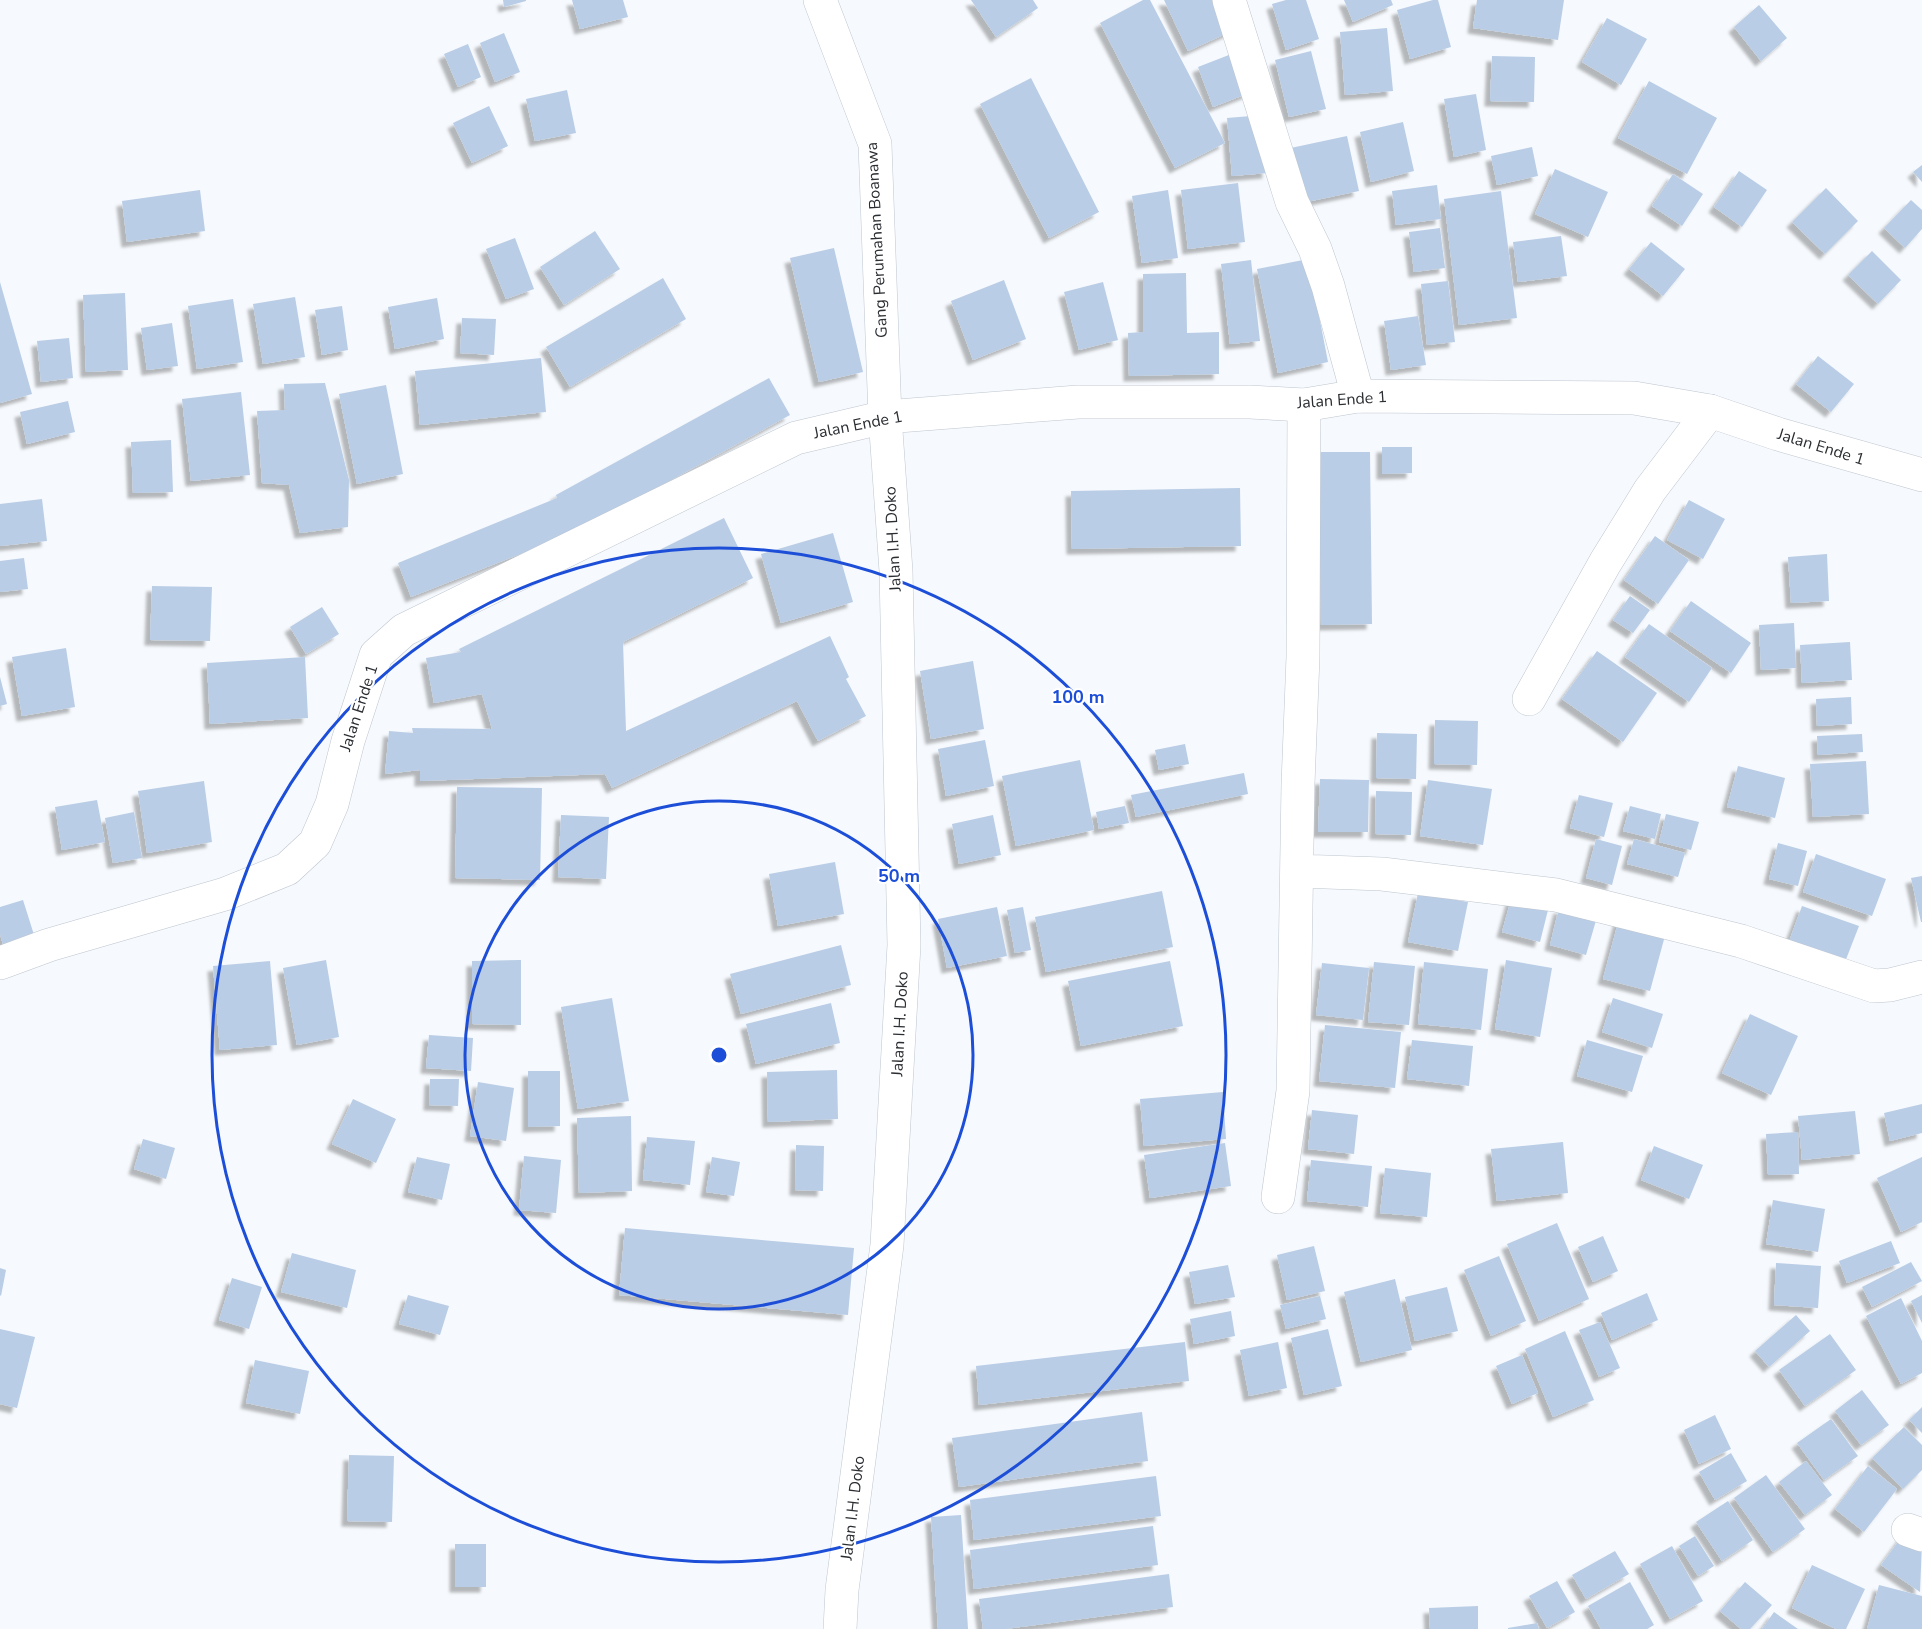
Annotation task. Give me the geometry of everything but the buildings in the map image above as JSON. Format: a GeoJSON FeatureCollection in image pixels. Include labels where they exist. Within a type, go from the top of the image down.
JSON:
{"type":"FeatureCollection","features":[{"type":"Feature","properties":{"kind":"street","name":"Gang Perumahan Boanawa"},"geometry":{"type":"LineString","coordinates":[[820,0],[875,144],[885,417]]}},
{"type":"Feature","properties":{"kind":"street"},"geometry":{"type":"LineString","coordinates":[[1229,0],[1292,202],[1315,249],[1328,286],[1358,396]]}},
{"type":"Feature","properties":{"kind":"street","name":"Jalan Ende 1"},"geometry":{"type":"LineString","coordinates":[[0,963],[49,945],[225,894],[287,869],[315,843],[332,804],[348,741],[376,655],[404,630],[796,438],[885,417],[1078,402],[1251,402],[1304,405],[1358,396],[1634,398],[1710,411],[1778,434],[1922,475]]}},
{"type":"Feature","properties":{"kind":"street"},"geometry":{"type":"LineString","coordinates":[[1278,1197],[1293,1091],[1304,405]]}},
{"type":"Feature","properties":{"kind":"street"},"geometry":{"type":"LineString","coordinates":[[1529,699],[1605,562],[1645,499],[1710,411]]}},
{"type":"Feature","properties":{"kind":"street","name":"Jalan I.H. Doko"},"geometry":{"type":"LineString","coordinates":[[840,1629],[842,1590],[887,1245],[904,945],[896,571],[885,417]]}},
{"type":"Feature","properties":{"kind":"street"},"geometry":{"type":"LineString","coordinates":[[1298,871],[1382,874],[1556,895],[1741,941],[1874,986],[1890,985],[1922,977]]}}]}
